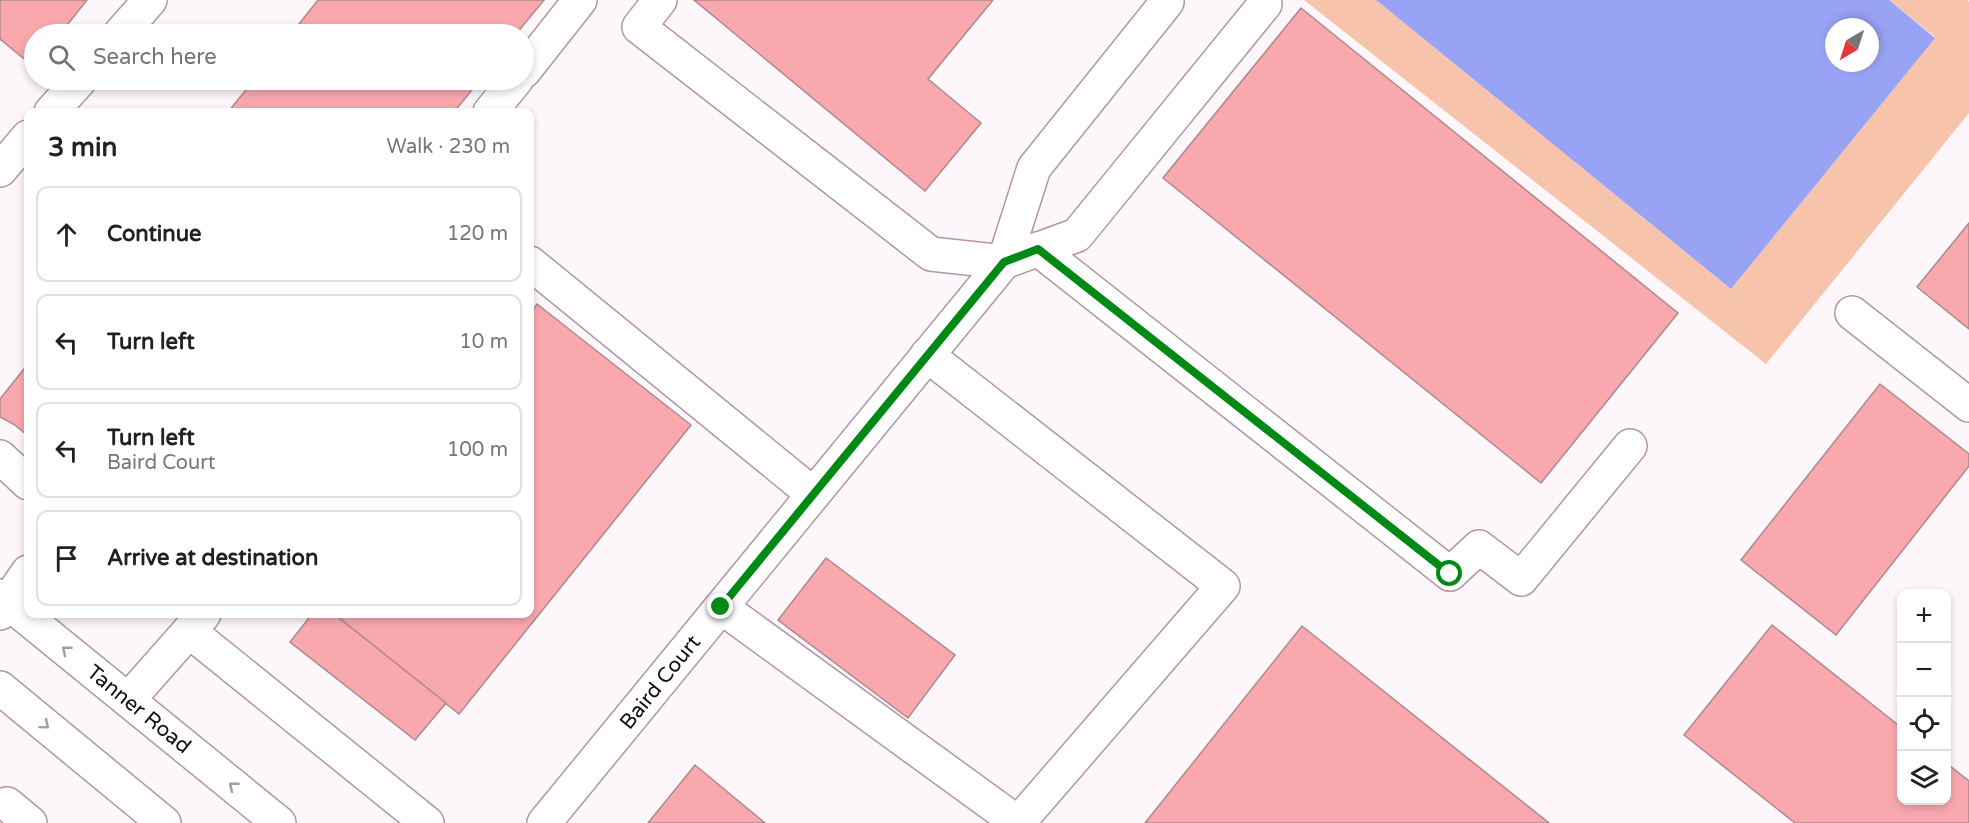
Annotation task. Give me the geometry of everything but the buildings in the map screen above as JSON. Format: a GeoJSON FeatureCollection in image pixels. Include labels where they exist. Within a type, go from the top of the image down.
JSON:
{"type":"FeatureCollection","features":[{"type":"Feature","properties":{"kind":"street"},"geometry":{"type":"LineString","coordinates":[[129,24],[150,0]]}},
{"type":"Feature","properties":{"kind":"street"},"geometry":{"type":"LineString","coordinates":[[534,58],[580,0]]}},
{"type":"Feature","properties":{"kind":"street"},"geometry":{"type":"LineString","coordinates":[[660,0],[639,27],[931,254],[1004,262],[1077,236],[1265,4]]}},
{"type":"Feature","properties":{"kind":"street"},"geometry":{"type":"LineString","coordinates":[[1004,262],[1034,168],[1167,2],[1164,0]]}},
{"type":"Feature","properties":{"kind":"street"},"geometry":{"type":"LineString","coordinates":[[55,108],[71,90]]}},
{"type":"Feature","properties":{"kind":"street"},"geometry":{"type":"LineString","coordinates":[[493,108],[508,90]]}},
{"type":"Feature","properties":{"kind":"street"},"geometry":{"type":"LineString","coordinates":[[0,170],[24,143]]}},
{"type":"Feature","properties":{"kind":"street"},"geometry":{"type":"LineString","coordinates":[[1038,249],[1450,574],[1479,547],[1521,579],[1630,446]]}},
{"type":"Feature","properties":{"kind":"street","name":"Baird Court"},"geometry":{"type":"LineString","coordinates":[[544,823],[1004,262]]}},
{"type":"Feature","properties":{"kind":"street"},"geometry":{"type":"LineString","coordinates":[[534,266],[813,494]]}},
{"type":"Feature","properties":{"kind":"street"},"geometry":{"type":"LineString","coordinates":[[1852,313],[1969,405]]}},
{"type":"Feature","properties":{"kind":"street"},"geometry":{"type":"LineString","coordinates":[[721,607],[1018,823],[1223,586],[927,355]]}},
{"type":"Feature","properties":{"kind":"street"},"geometry":{"type":"LineString","coordinates":[[0,458],[24,479]]}},
{"type":"Feature","properties":{"kind":"street"},"geometry":{"type":"LineString","coordinates":[[2,604],[24,577]]}},
{"type":"Feature","properties":{"kind":"street","name":"Tanner Road"},"geometry":{"type":"LineString","coordinates":[[2,604],[128,700],[279,823]]}},
{"type":"Feature","properties":{"kind":"street"},"geometry":{"type":"LineString","coordinates":[[128,700],[196,622],[427,823]]}},
{"type":"Feature","properties":{"kind":"street"},"geometry":{"type":"LineString","coordinates":[[0,688],[164,823]]}},
{"type":"Feature","properties":{"kind":"shaded area"},"geometry":{"type":"Polygon","coordinates":[[[1304,0],[1376,0],[1731,289],[1935,37],[1889,0],[1967,0],[1969,2],[1969,113],[1766,364],[1304,0]]]}},
{"type":"Feature","properties":{"kind":"water"},"geometry":{"type":"Polygon","coordinates":[[[1376,0],[1889,0],[1935,38],[1731,289],[1376,0]]]}},
{"type":"Feature","properties":{"kind":"route"},"geometry":{"type":"LineString","coordinates":[[721,607],[1004,262],[1038,249],[1450,574]]}}]}
